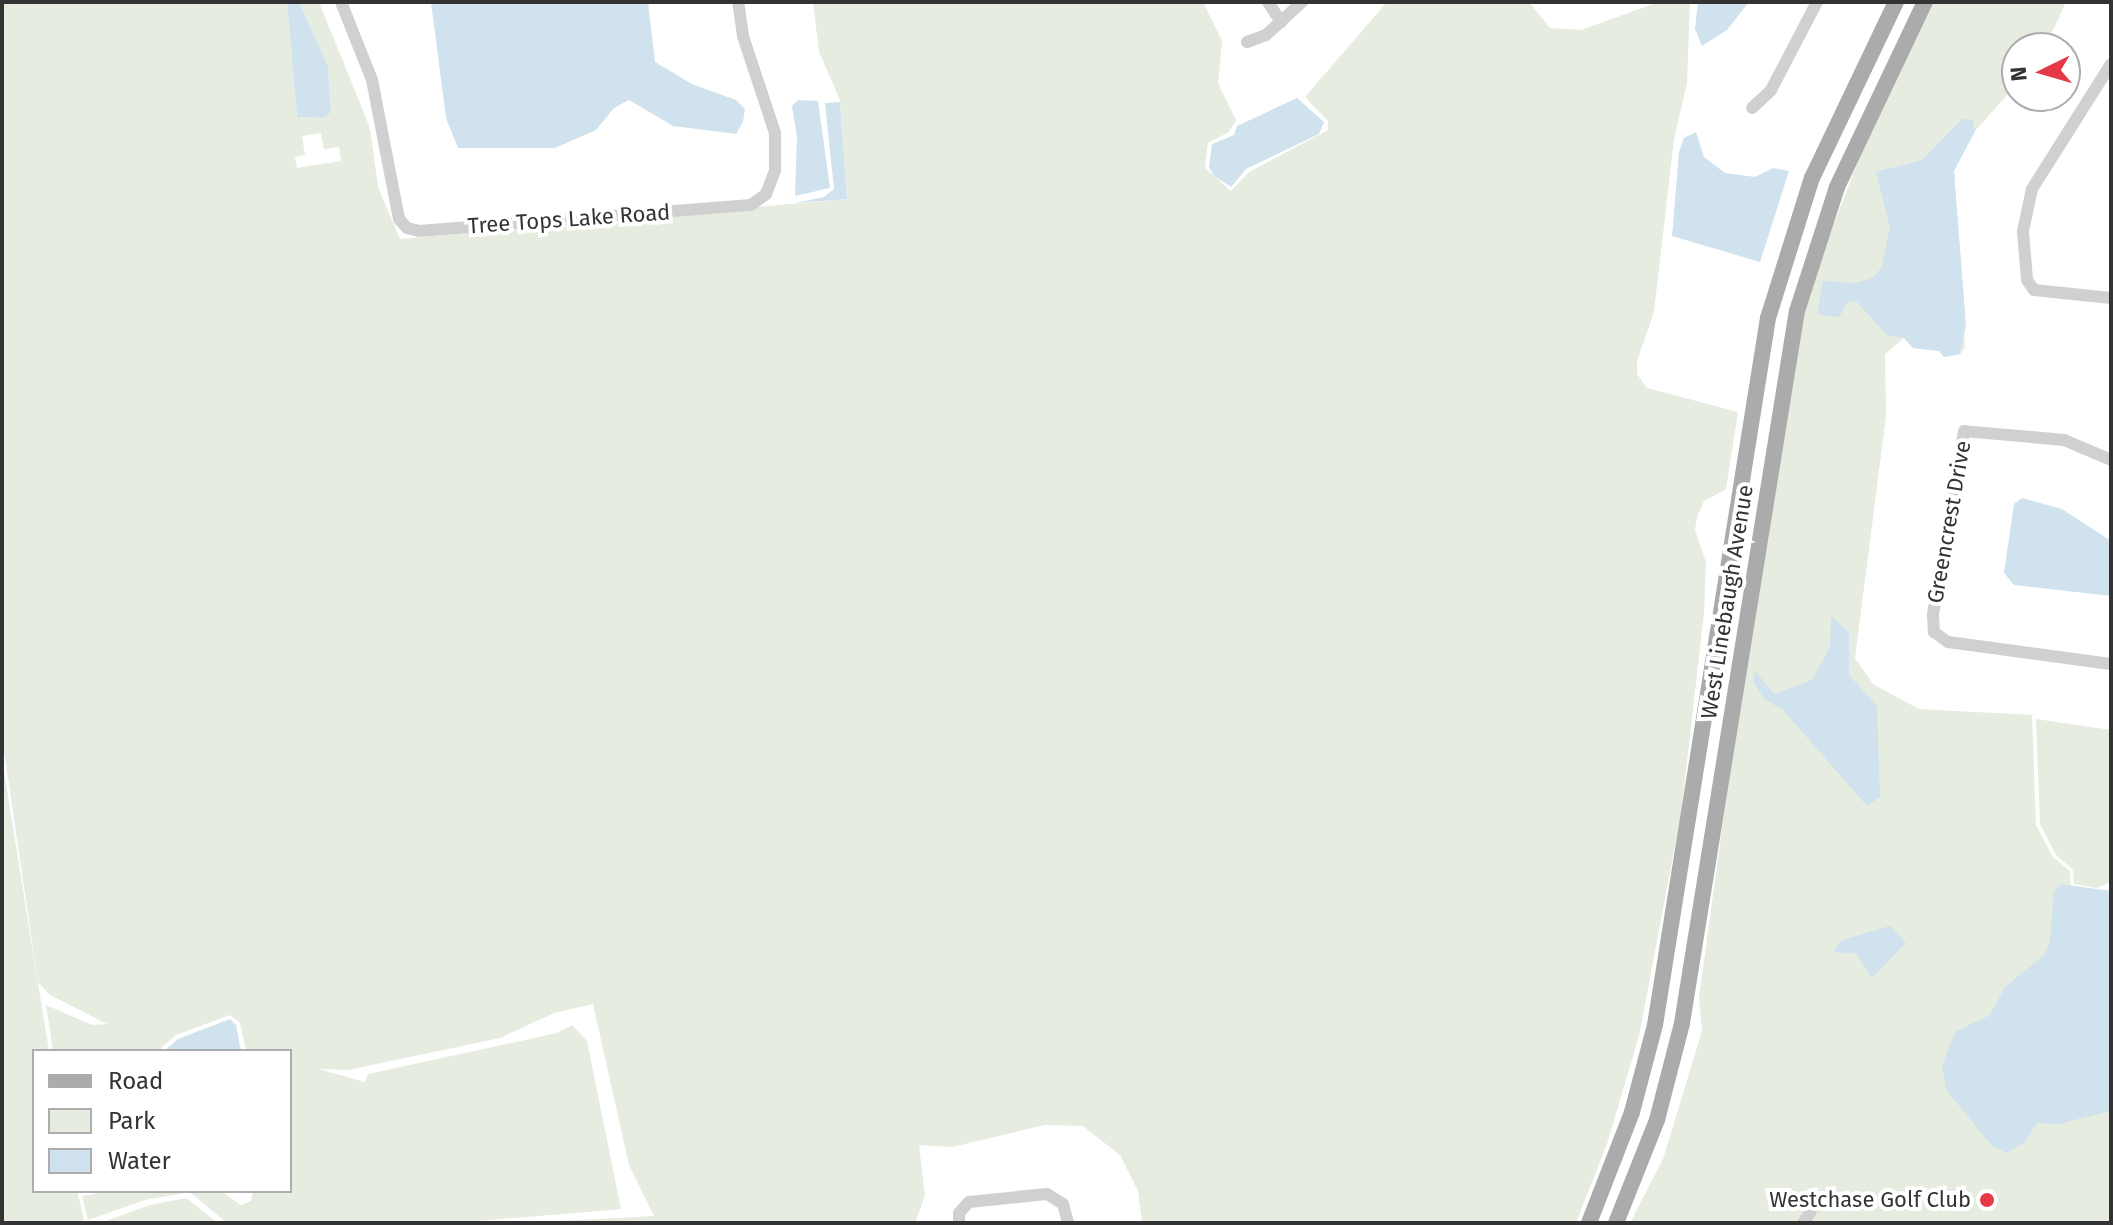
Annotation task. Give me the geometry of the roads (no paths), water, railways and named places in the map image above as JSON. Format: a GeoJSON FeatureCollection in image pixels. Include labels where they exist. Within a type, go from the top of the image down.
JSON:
{"type":"FeatureCollection","features":[{"type":"Feature","properties":{"kind":"main road","name":"West Linebaugh Avenue"},"geometry":{"type":"LineString","coordinates":[[1589,1223],[1632,1112],[1655,1025],[1766,330],[1812,178],[1896,2]]}},
{"type":"Feature","properties":{"kind":"main road","name":"West Linebaugh Avenue"},"geometry":{"type":"LineString","coordinates":[[1616,1223],[1657,1120],[1682,1023],[1791,336],[1837,187],[1925,2]]}},
{"type":"Feature","properties":{"kind":"main road"},"geometry":{"type":"LineString","coordinates":[[1766,330],[1791,336]]}},
{"type":"Feature","properties":{"kind":"street","name":"Tree Tops Lake Road"},"geometry":{"type":"LineString","coordinates":[[341,2],[372,80],[399,219],[419,231],[751,205],[766,194],[775,171],[775,133],[743,36],[738,2]]}},
{"type":"Feature","properties":{"kind":"street"},"geometry":{"type":"LineString","coordinates":[[1268,2],[1281,22]]}},
{"type":"Feature","properties":{"kind":"street"},"geometry":{"type":"LineString","coordinates":[[1247,42],[1281,22],[1302,2]]}},
{"type":"Feature","properties":{"kind":"street"},"geometry":{"type":"LineString","coordinates":[[1752,108],[1771,90],[1817,2]]}},
{"type":"Feature","properties":{"kind":"street"},"geometry":{"type":"LineString","coordinates":[[2111,64],[2032,189],[2023,231],[2027,280],[2034,290],[2111,298]]}},
{"type":"Feature","properties":{"kind":"street","name":"Greencrest Drive"},"geometry":{"type":"LineString","coordinates":[[2111,460],[2064,440],[1964,431],[1933,615],[1934,632],[1948,642],[2111,664]]}},
{"type":"Feature","properties":{"kind":"street"},"geometry":{"type":"LineString","coordinates":[[959,1223],[959,1213],[969,1202],[1047,1194],[1063,1204],[1068,1223]]}},
{"type":"Feature","properties":{"kind":"street"},"geometry":{"type":"LineString","coordinates":[[1803,1223],[1811,1211]]}},
{"type":"Feature","properties":{"kind":"water"},"geometry":{"type":"Polygon","coordinates":[[[287,2],[299,2],[328,66],[331,112],[324,118],[297,117],[287,2]]]}},
{"type":"Feature","properties":{"kind":"water"},"geometry":{"type":"Polygon","coordinates":[[[431,2],[648,2],[655,62],[692,84],[736,100],[745,109],[743,122],[736,134],[673,126],[629,100],[614,108],[596,130],[555,148],[458,148],[446,118],[431,2]]]}},
{"type":"Feature","properties":{"kind":"water"},"geometry":{"type":"Polygon","coordinates":[[[1698,2],[1749,2],[1727,30],[1702,46],[1695,29],[1698,2]]]}},
{"type":"Feature","properties":{"kind":"water"},"geometry":{"type":"Polygon","coordinates":[[[1297,98],[1324,122],[1319,134],[1246,169],[1231,187],[1214,176],[1209,167],[1212,144],[1234,135],[1237,126],[1297,98]]]}},
{"type":"Feature","properties":{"kind":"water"},"geometry":{"type":"Polygon","coordinates":[[[798,100],[818,101],[830,188],[795,196],[797,137],[792,106],[798,100]]]}},
{"type":"Feature","properties":{"kind":"water"},"geometry":{"type":"Polygon","coordinates":[[[840,102],[847,199],[795,203],[824,197],[834,189],[825,103],[840,102]]]}},
{"type":"Feature","properties":{"kind":"water"},"geometry":{"type":"Polygon","coordinates":[[[1962,119],[1973,120],[1975,131],[1954,171],[1966,325],[1960,354],[1944,357],[1939,351],[1913,348],[1904,338],[1887,335],[1856,301],[1848,302],[1839,317],[1817,314],[1823,281],[1856,283],[1873,278],[1882,267],[1890,227],[1876,172],[1922,160],[1962,119]]]}},
{"type":"Feature","properties":{"kind":"water"},"geometry":{"type":"Polygon","coordinates":[[[1696,132],[1704,157],[1725,173],[1755,177],[1773,168],[1789,171],[1760,262],[1672,236],[1679,152],[1684,138],[1696,132]]]}},
{"type":"Feature","properties":{"kind":"water"},"geometry":{"type":"Polygon","coordinates":[[[2022,498],[2062,509],[2111,541],[2111,596],[2014,585],[2004,573],[2014,504],[2022,498]]]}},
{"type":"Feature","properties":{"kind":"water"},"geometry":{"type":"Polygon","coordinates":[[[1831,616],[1849,632],[1849,675],[1877,706],[1880,797],[1867,806],[1783,710],[1764,699],[1753,681],[1755,671],[1774,694],[1812,680],[1830,647],[1831,616]]]}},
{"type":"Feature","properties":{"kind":"water"},"geometry":{"type":"Polygon","coordinates":[[[2061,884],[2111,891],[2111,1111],[2058,1124],[2037,1123],[2024,1143],[2006,1153],[1991,1145],[1946,1089],[1942,1066],[1955,1032],[1990,1015],[2005,987],[2044,955],[2050,941],[2054,891],[2061,884]]]}},
{"type":"Feature","properties":{"kind":"water"},"geometry":{"type":"Polygon","coordinates":[[[1890,926],[1906,943],[1872,978],[1856,954],[1833,952],[1842,940],[1890,926]]]}},
{"type":"Feature","properties":{"kind":"water"},"geometry":{"type":"Polygon","coordinates":[[[230,1019],[236,1025],[241,1049],[166,1049],[178,1039],[230,1019]]]}},
{"type":"Feature","properties":{"kind":"place","name":"Westchase Golf Club"},"geometry":{"type":"Point","coordinates":[1987,1200]}}]}
